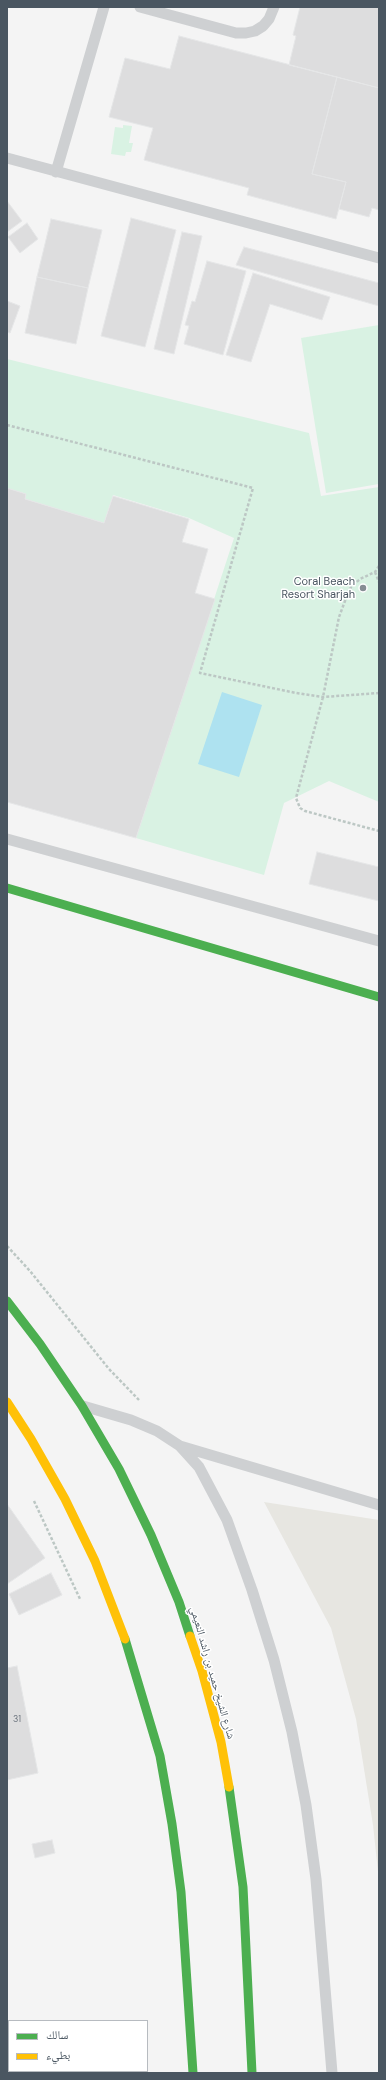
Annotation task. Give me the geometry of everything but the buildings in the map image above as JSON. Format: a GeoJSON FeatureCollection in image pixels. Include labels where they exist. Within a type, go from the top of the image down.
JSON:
{"type":"FeatureCollection","features":[{"type":"Feature","properties":{"kind":"main road"},"geometry":{"type":"LineString","coordinates":[[7,888],[379,997]]}},
{"type":"Feature","properties":{"kind":"main road","name":"شارع الشيخ حميد بن راشد النعيمي"},"geometry":{"type":"LineString","coordinates":[[7,1302],[40,1344],[82,1406],[119,1469],[151,1535],[179,1602],[202,1671],[221,1742],[234,1814],[243,1886],[252,2073]]}},
{"type":"Feature","properties":{"kind":"main road"},"geometry":{"type":"LineString","coordinates":[[7,1402],[31,1439],[65,1499],[92,1554],[121,1625],[142,1690],[160,1756],[172,1824],[181,1892],[193,2073]]}},
{"type":"Feature","properties":{"kind":"lane"},"geometry":{"type":"LineString","coordinates":[[56,172],[104,7]]}},
{"type":"Feature","properties":{"kind":"lane"},"geometry":{"type":"LineString","coordinates":[[140,7],[241,33],[255,31],[263,26],[269,19],[274,7]]}},
{"type":"Feature","properties":{"kind":"lane"},"geometry":{"type":"LineString","coordinates":[[7,158],[379,258]]}},
{"type":"Feature","properties":{"kind":"lane"},"geometry":{"type":"LineString","coordinates":[[7,839],[379,941]]}},
{"type":"Feature","properties":{"kind":"lane"},"geometry":{"type":"LineString","coordinates":[[82,1406],[131,1420],[157,1431],[180,1446],[199,1467],[228,1520],[274,1660],[292,1732],[306,1805],[316,1878],[332,2073]]}},
{"type":"Feature","properties":{"kind":"lane"},"geometry":{"type":"LineString","coordinates":[[180,1446],[379,1505]]}},
{"type":"Feature","properties":{"kind":"path"},"geometry":{"type":"LineString","coordinates":[[7,425],[253,488],[200,673],[296,693],[323,697],[379,693]]}},
{"type":"Feature","properties":{"kind":"path"},"geometry":{"type":"LineString","coordinates":[[379,566],[375,572],[351,587],[339,617],[323,697],[296,793],[297,803],[300,808],[305,811],[379,831]]}},
{"type":"Feature","properties":{"kind":"path"},"geometry":{"type":"LineString","coordinates":[[375,572],[379,582]]}},
{"type":"Feature","properties":{"kind":"path"},"geometry":{"type":"LineString","coordinates":[[7,1246],[30,1271],[109,1369],[145,1405]]}},
{"type":"Feature","properties":{"kind":"path"},"geometry":{"type":"LineString","coordinates":[[32,1498],[80,1599]]}},
{"type":"Feature","properties":{"kind":"green space"},"geometry":{"type":"Polygon","coordinates":[[[123,125],[132,126],[129,143],[133,143],[131,152],[126,152],[125,156],[111,154],[115,127],[123,128],[123,125]]]}},
{"type":"Feature","properties":{"kind":"green space"},"geometry":{"type":"Polygon","coordinates":[[[379,325],[379,484],[326,493],[301,338],[379,325]]]}},
{"type":"Feature","properties":{"kind":"green space"},"geometry":{"type":"Polygon","coordinates":[[[7,359],[309,433],[321,496],[379,487],[379,802],[329,781],[284,803],[264,875],[136,838],[234,538],[189,518],[113,495],[104,523],[25,499],[26,494],[7,488],[7,359]]]}},
{"type":"Feature","properties":{"kind":"sand"},"geometry":{"type":"Polygon","coordinates":[[[264,1502],[379,1520],[379,1881],[373,1825],[356,1719],[331,1628],[264,1502]]]}},
{"type":"Feature","properties":{"kind":"water"},"geometry":{"type":"Polygon","coordinates":[[[222,692],[262,705],[239,777],[198,764],[222,692]]]}},
{"type":"Feature","properties":{"kind":"traffic: fast"},"geometry":{"type":"LineString","coordinates":[[7,888],[379,997]]}},
{"type":"Feature","properties":{"kind":"traffic: fast"},"geometry":{"type":"LineString","coordinates":[[7,1301],[40,1344],[82,1406],[119,1469],[151,1535],[179,1602],[190,1636]]}},
{"type":"Feature","properties":{"kind":"traffic: fast"},"geometry":{"type":"LineString","coordinates":[[125,1639],[160,1756],[172,1824],[181,1892],[193,2073]]}},
{"type":"Feature","properties":{"kind":"traffic: fast"},"geometry":{"type":"LineString","coordinates":[[229,1787],[243,1887],[252,2073]]}},
{"type":"Feature","properties":{"kind":"traffic: slow"},"geometry":{"type":"LineString","coordinates":[[7,1402],[31,1439],[65,1499],[95,1561],[125,1639]]}},
{"type":"Feature","properties":{"kind":"traffic: slow"},"geometry":{"type":"LineString","coordinates":[[190,1636],[202,1671],[221,1742],[229,1787]]}},
{"type":"Feature","properties":{"kind":"place","name":"Coral Beach Resort Sharjah"},"geometry":{"type":"Point","coordinates":[363,588]}}]}
